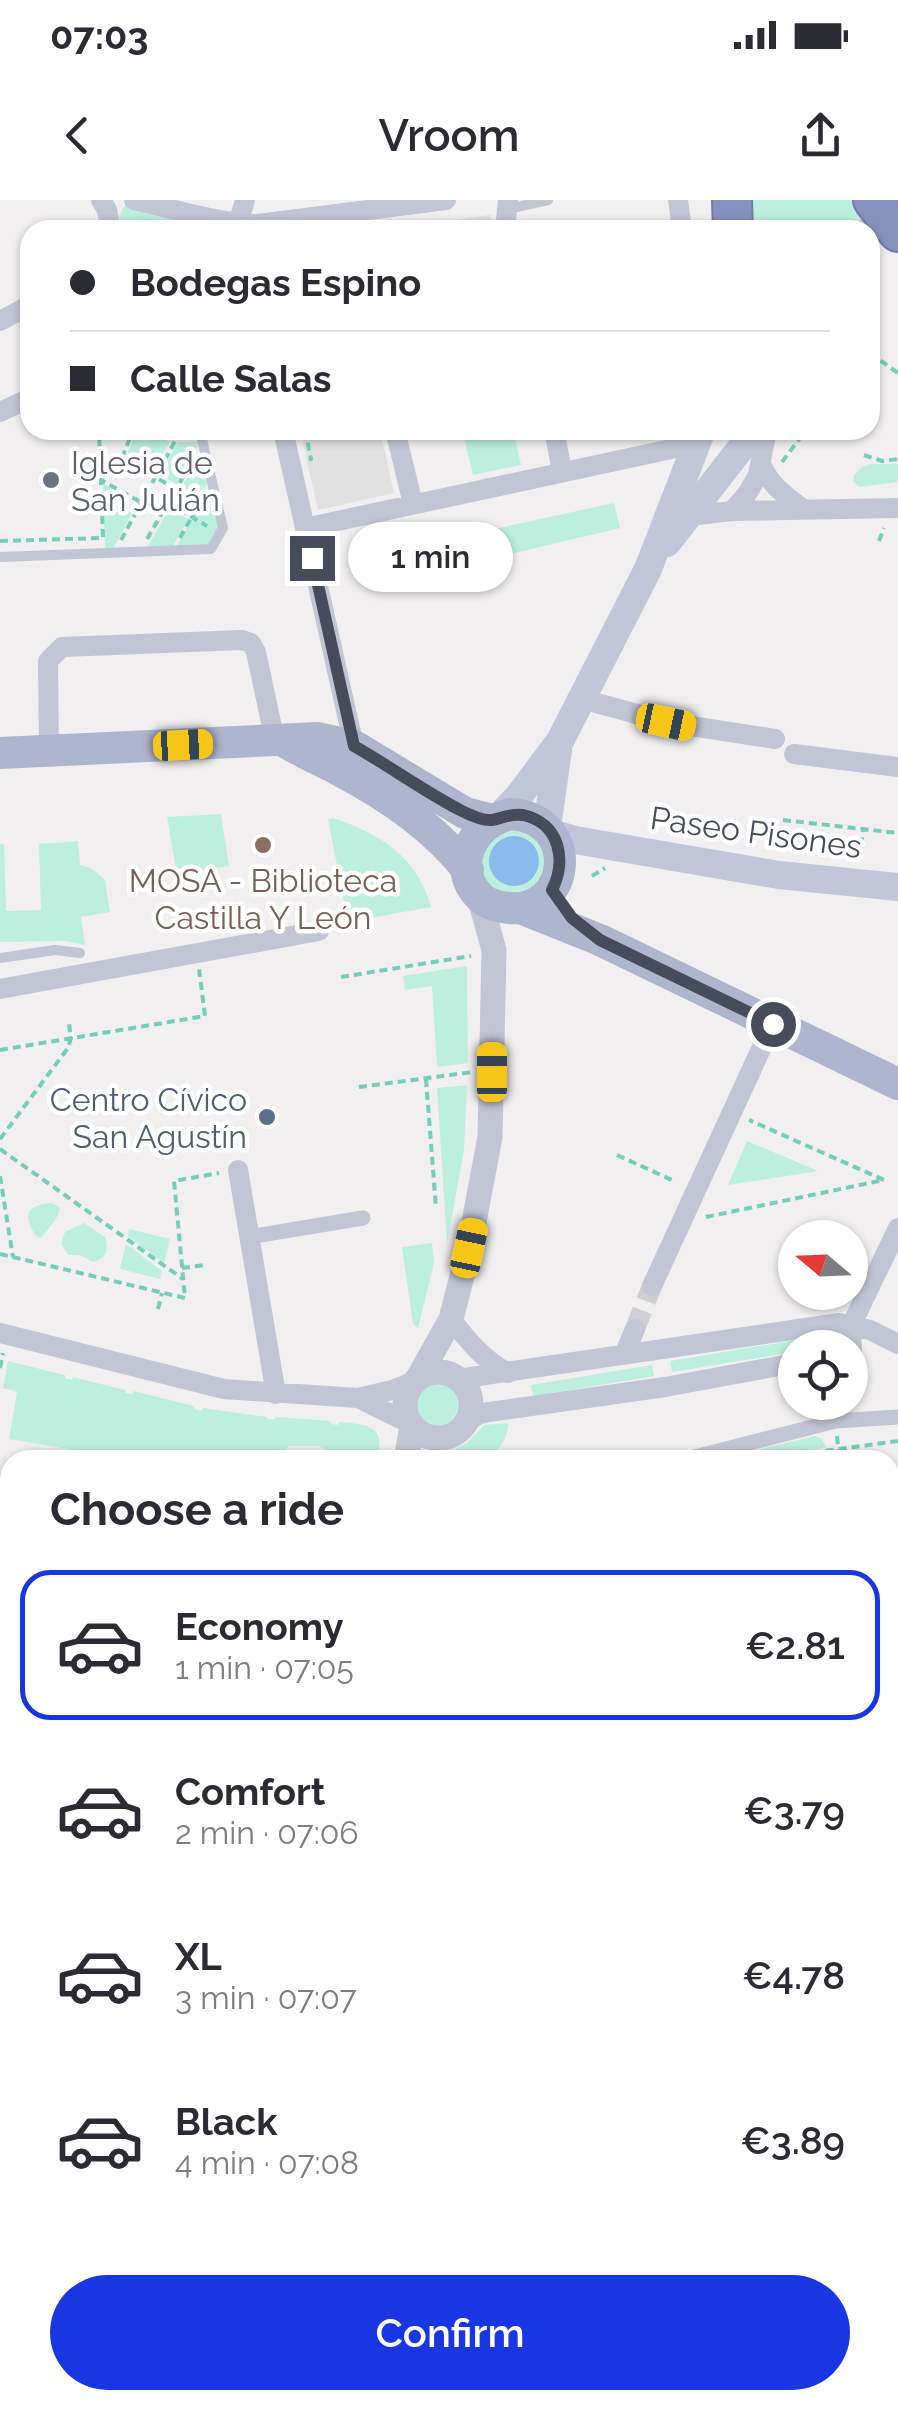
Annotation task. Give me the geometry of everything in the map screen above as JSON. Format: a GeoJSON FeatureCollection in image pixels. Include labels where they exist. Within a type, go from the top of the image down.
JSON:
{"type":"FeatureCollection","features":[{"type":"Feature","properties":{"kind":"highway"},"geometry":{"type":"LineString","coordinates":[[873,200],[898,232]]}},
{"type":"Feature","properties":{"kind":"main road"},"geometry":{"type":"LineString","coordinates":[[473,883],[467,857],[470,844],[477,832],[518,796],[560,741],[648,570],[698,440]]}},
{"type":"Feature","properties":{"kind":"main road"},"geometry":{"type":"LineString","coordinates":[[648,570],[747,440]]}},
{"type":"Feature","properties":{"kind":"main road"},"geometry":{"type":"LineString","coordinates":[[0,753],[318,738],[354,746],[464,813],[496,818],[524,815],[536,820],[552,853],[572,918],[600,940]]}},
{"type":"Feature","properties":{"kind":"main road"},"geometry":{"type":"LineString","coordinates":[[279,741],[356,780],[434,831],[490,904],[518,908],[600,940],[898,1084]]}},
{"type":"Feature","properties":{"kind":"main road"},"geometry":{"type":"LineString","coordinates":[[518,908],[542,899],[552,853],[560,741]]}},
{"type":"Feature","properties":{"kind":"main road","name":"Paseo Pisones"},"geometry":{"type":"LineString","coordinates":[[552,853],[604,844],[779,875],[898,887]]}},
{"type":"Feature","properties":{"kind":"street"},"geometry":{"type":"LineString","coordinates":[[134,200],[207,220]]}},
{"type":"Feature","properties":{"kind":"street"},"geometry":{"type":"LineString","coordinates":[[296,220],[446,200]]}},
{"type":"Feature","properties":{"kind":"street"},"geometry":{"type":"LineString","coordinates":[[285,440],[354,746]]}},
{"type":"Feature","properties":{"kind":"street"},"geometry":{"type":"LineString","coordinates":[[397,440],[413,504]]}},
{"type":"Feature","properties":{"kind":"street"},"geometry":{"type":"LineString","coordinates":[[556,440],[562,471]]}},
{"type":"Feature","properties":{"kind":"street"},"geometry":{"type":"LineString","coordinates":[[306,528],[671,449],[688,440]]}},
{"type":"Feature","properties":{"kind":"street"},"geometry":{"type":"LineString","coordinates":[[768,440],[766,476],[803,509]]}},
{"type":"Feature","properties":{"kind":"street"},"geometry":{"type":"LineString","coordinates":[[732,511],[769,469]]}},
{"type":"Feature","properties":{"kind":"street"},"geometry":{"type":"LineString","coordinates":[[690,516],[803,509],[892,516]]}},
{"type":"Feature","properties":{"kind":"street"},"geometry":{"type":"LineString","coordinates":[[49,751],[48,661],[62,648],[242,640],[256,652],[279,741]]}},
{"type":"Feature","properties":{"kind":"street"},"geometry":{"type":"LineString","coordinates":[[582,698],[679,725],[775,739]]}},
{"type":"Feature","properties":{"kind":"street"},"geometry":{"type":"LineString","coordinates":[[794,754],[898,766]]}},
{"type":"Feature","properties":{"kind":"street"},"geometry":{"type":"LineString","coordinates":[[407,1450],[411,1425],[404,1403],[451,1319],[490,1137],[482,953],[473,883]]}},
{"type":"Feature","properties":{"kind":"street"},"geometry":{"type":"LineString","coordinates":[[482,953],[518,908]]}},
{"type":"Feature","properties":{"kind":"street"},"geometry":{"type":"LineString","coordinates":[[0,988],[319,931]]}},
{"type":"Feature","properties":{"kind":"street"},"geometry":{"type":"LineString","coordinates":[[652,1286],[773,1024]]}},
{"type":"Feature","properties":{"kind":"street"},"geometry":{"type":"LineString","coordinates":[[238,1170],[276,1394]]}},
{"type":"Feature","properties":{"kind":"street"},"geometry":{"type":"LineString","coordinates":[[249,1237],[363,1218]]}},
{"type":"Feature","properties":{"kind":"street"},"geometry":{"type":"LineString","coordinates":[[852,1330],[898,1228]]}},
{"type":"Feature","properties":{"kind":"street"},"geometry":{"type":"LineString","coordinates":[[451,1319],[469,1343],[508,1373]]}},
{"type":"Feature","properties":{"kind":"street"},"geometry":{"type":"LineString","coordinates":[[451,1319],[457,1378],[468,1390],[470,1402],[467,1421]]}},
{"type":"Feature","properties":{"kind":"street"},"geometry":{"type":"LineString","coordinates":[[4,1340],[224,1389],[358,1398],[432,1372],[457,1378],[508,1373],[839,1322],[870,1330],[898,1344],[868,1350]]}},
{"type":"Feature","properties":{"kind":"street"},"geometry":{"type":"LineString","coordinates":[[624,1355],[635,1329]]}},
{"type":"Feature","properties":{"kind":"street"},"geometry":{"type":"LineString","coordinates":[[430,1450],[482,1414],[778,1366]]}},
{"type":"Feature","properties":{"kind":"street"},"geometry":{"type":"LineString","coordinates":[[358,1398],[411,1425],[424,1436],[443,1438]]}},
{"type":"Feature","properties":{"kind":"street"},"geometry":{"type":"LineString","coordinates":[[868,1414],[898,1416]]}},
{"type":"Feature","properties":{"kind":"street"},"geometry":{"type":"LineString","coordinates":[[714,1450],[809,1420]]}},
{"type":"Feature","properties":{"kind":"lane"},"geometry":{"type":"LineString","coordinates":[[508,213],[548,200]]}},
{"type":"Feature","properties":{"kind":"lane"},"geometry":{"type":"LineString","coordinates":[[0,557],[211,549],[223,528],[202,440]]}},
{"type":"Feature","properties":{"kind":"lane"},"geometry":{"type":"LineString","coordinates":[[0,958],[55,950],[80,953]]}},
{"type":"Feature","properties":{"kind":"path"},"geometry":{"type":"LineString","coordinates":[[0,541],[103,538],[99,440]]}},
{"type":"Feature","properties":{"kind":"path"},"geometry":{"type":"LineString","coordinates":[[101,480],[122,458],[129,440]]}},
{"type":"Feature","properties":{"kind":"path"},"geometry":{"type":"LineString","coordinates":[[114,552],[176,440]]}},
{"type":"Feature","properties":{"kind":"path"},"geometry":{"type":"LineString","coordinates":[[140,552],[200,440]]}},
{"type":"Feature","properties":{"kind":"path"},"geometry":{"type":"LineString","coordinates":[[307,440],[312,459]]}},
{"type":"Feature","properties":{"kind":"path"},"geometry":{"type":"LineString","coordinates":[[769,469],[797,440]]}},
{"type":"Feature","properties":{"kind":"path"},"geometry":{"type":"LineString","coordinates":[[864,456],[882,461],[898,458]]}},
{"type":"Feature","properties":{"kind":"path"},"geometry":{"type":"LineString","coordinates":[[122,458],[176,489]]}},
{"type":"Feature","properties":{"kind":"path"},"geometry":{"type":"LineString","coordinates":[[101,480],[162,514]]}},
{"type":"Feature","properties":{"kind":"path"},"geometry":{"type":"LineString","coordinates":[[172,550],[212,481]]}},
{"type":"Feature","properties":{"kind":"path"},"geometry":{"type":"LineString","coordinates":[[168,503],[220,534]]}},
{"type":"Feature","properties":{"kind":"path"},"geometry":{"type":"LineString","coordinates":[[879,541],[892,516]]}},
{"type":"Feature","properties":{"kind":"path"},"geometry":{"type":"LineString","coordinates":[[783,820],[898,833]]}},
{"type":"Feature","properties":{"kind":"path"},"geometry":{"type":"LineString","coordinates":[[860,858],[863,829]]}},
{"type":"Feature","properties":{"kind":"path"},"geometry":{"type":"LineString","coordinates":[[0,1050],[205,1016],[196,953]]}},
{"type":"Feature","properties":{"kind":"path"},"geometry":{"type":"LineString","coordinates":[[341,977],[482,953]]}},
{"type":"Feature","properties":{"kind":"path"},"geometry":{"type":"LineString","coordinates":[[0,1139],[68,1048],[69,1024]]}},
{"type":"Feature","properties":{"kind":"path"},"geometry":{"type":"LineString","coordinates":[[360,1088],[473,1072]]}},
{"type":"Feature","properties":{"kind":"path"},"geometry":{"type":"LineString","coordinates":[[426,1078],[436,1208]]}},
{"type":"Feature","properties":{"kind":"path"},"geometry":{"type":"LineString","coordinates":[[695,1219],[884,1180],[743,1117]]}},
{"type":"Feature","properties":{"kind":"path"},"geometry":{"type":"LineString","coordinates":[[0,1149],[183,1280]]}},
{"type":"Feature","properties":{"kind":"path"},"geometry":{"type":"LineString","coordinates":[[617,1154],[674,1181]]}},
{"type":"Feature","properties":{"kind":"path"},"geometry":{"type":"LineString","coordinates":[[0,1254],[185,1298],[174,1180],[238,1170]]}},
{"type":"Feature","properties":{"kind":"path"},"geometry":{"type":"LineString","coordinates":[[0,1176],[13,1257]]}},
{"type":"Feature","properties":{"kind":"path"},"geometry":{"type":"LineString","coordinates":[[182,1268],[204,1266]]}},
{"type":"Feature","properties":{"kind":"path"},"geometry":{"type":"LineString","coordinates":[[158,1309],[162,1293]]}},
{"type":"Feature","properties":{"kind":"path"},"geometry":{"type":"LineString","coordinates":[[0,1368],[4,1340]]}},
{"type":"Feature","properties":{"kind":"path"},"geometry":{"type":"LineString","coordinates":[[831,1450],[898,1441]]}},
{"type":"Feature","properties":{"kind":"shaded area"},"geometry":{"type":"Polygon","coordinates":[[[490,215],[491,220],[455,220],[490,215]]]}},
{"type":"Feature","properties":{"kind":"shaded area"},"geometry":{"type":"Polygon","coordinates":[[[302,440],[382,440],[394,493],[318,510],[302,440]]]}},
{"type":"Feature","properties":{"kind":"green space"},"geometry":{"type":"Polygon","coordinates":[[[741,200],[855,200],[868,219],[868,220],[741,220],[741,200]]]}},
{"type":"Feature","properties":{"kind":"green space"},"geometry":{"type":"Polygon","coordinates":[[[125,205],[185,220],[120,220],[125,205]]]}},
{"type":"Feature","properties":{"kind":"green space"},"geometry":{"type":"Polygon","coordinates":[[[133,440],[170,442],[153,470],[126,457],[133,440]]]}},
{"type":"Feature","properties":{"kind":"green space"},"geometry":{"type":"Polygon","coordinates":[[[464,440],[515,440],[521,465],[473,475],[464,440]]]}},
{"type":"Feature","properties":{"kind":"green space"},"geometry":{"type":"Polygon","coordinates":[[[178,442],[200,442],[177,484],[159,475],[178,442]]]}},
{"type":"Feature","properties":{"kind":"green space"},"geometry":{"type":"Polygon","coordinates":[[[203,451],[209,480],[194,507],[176,497],[203,451]]]}},
{"type":"Feature","properties":{"kind":"green space"},"geometry":{"type":"Polygon","coordinates":[[[871,464],[898,464],[898,482],[859,487],[853,481],[854,475],[871,464]]]}},
{"type":"Feature","properties":{"kind":"green space"},"geometry":{"type":"Polygon","coordinates":[[[103,483],[117,491],[115,504],[132,513],[113,549],[105,549],[103,483]]]}},
{"type":"Feature","properties":{"kind":"green space"},"geometry":{"type":"Polygon","coordinates":[[[211,486],[221,528],[209,547],[175,549],[211,486]]]}},
{"type":"Feature","properties":{"kind":"green space"},"geometry":{"type":"Polygon","coordinates":[[[614,503],[620,528],[502,556],[498,536],[492,537],[490,530],[614,503]]]}},
{"type":"Feature","properties":{"kind":"green space"},"geometry":{"type":"Polygon","coordinates":[[[169,509],[188,519],[172,548],[147,548],[169,509]]]}},
{"type":"Feature","properties":{"kind":"green space"},"geometry":{"type":"Polygon","coordinates":[[[475,534],[480,555],[472,557],[473,565],[466,568],[464,560],[440,566],[435,543],[440,550],[446,549],[444,541],[460,541],[460,537],[475,534]]]}},
{"type":"Feature","properties":{"kind":"green space"},"geometry":{"type":"Polygon","coordinates":[[[221,814],[229,866],[177,874],[167,817],[221,814]]]}},
{"type":"Feature","properties":{"kind":"green space"},"geometry":{"type":"Polygon","coordinates":[[[328,819],[366,831],[394,849],[416,874],[431,907],[348,922],[328,819]]]}},
{"type":"Feature","properties":{"kind":"green space"},"geometry":{"type":"Polygon","coordinates":[[[527,827],[549,854],[538,887],[504,895],[484,881],[481,848],[495,830],[527,827]]]}},
{"type":"Feature","properties":{"kind":"green space"},"geometry":{"type":"Polygon","coordinates":[[[78,841],[80,865],[94,870],[105,881],[110,912],[81,917],[85,945],[65,941],[0,942],[0,844],[4,844],[6,911],[41,910],[39,844],[78,841]]]}},
{"type":"Feature","properties":{"kind":"green space"},"geometry":{"type":"Polygon","coordinates":[[[467,966],[468,1063],[437,1067],[432,986],[405,990],[403,976],[467,966]]]}},
{"type":"Feature","properties":{"kind":"green space"},"geometry":{"type":"Polygon","coordinates":[[[467,1085],[464,1150],[447,1243],[437,1088],[467,1085]]]}},
{"type":"Feature","properties":{"kind":"green space"},"geometry":{"type":"Polygon","coordinates":[[[747,1141],[818,1171],[728,1185],[747,1141]]]}},
{"type":"Feature","properties":{"kind":"green space"},"geometry":{"type":"Polygon","coordinates":[[[51,1203],[60,1207],[59,1211],[41,1238],[32,1229],[29,1213],[36,1206],[51,1203]]]}},
{"type":"Feature","properties":{"kind":"green space"},"geometry":{"type":"Polygon","coordinates":[[[84,1223],[105,1237],[107,1250],[93,1262],[80,1255],[68,1255],[61,1243],[65,1232],[84,1223]]]}},
{"type":"Feature","properties":{"kind":"green space"},"geometry":{"type":"Polygon","coordinates":[[[129,1229],[170,1239],[164,1263],[128,1236],[129,1229]]]}},
{"type":"Feature","properties":{"kind":"green space"},"geometry":{"type":"Polygon","coordinates":[[[432,1243],[434,1263],[418,1328],[413,1324],[402,1247],[432,1243]]]}},
{"type":"Feature","properties":{"kind":"green space"},"geometry":{"type":"Polygon","coordinates":[[[126,1244],[162,1271],[160,1279],[120,1269],[126,1244]]]}},
{"type":"Feature","properties":{"kind":"green space"},"geometry":{"type":"Polygon","coordinates":[[[778,1343],[778,1355],[672,1372],[670,1361],[778,1343]]]}},
{"type":"Feature","properties":{"kind":"green space"},"geometry":{"type":"Polygon","coordinates":[[[8,1361],[125,1393],[134,1391],[194,1406],[193,1409],[201,1411],[203,1408],[274,1420],[276,1417],[358,1424],[377,1434],[379,1449],[288,1446],[287,1450],[74,1450],[9,1439],[17,1392],[3,1388],[8,1361]]]}},
{"type":"Feature","properties":{"kind":"green space"},"geometry":{"type":"Polygon","coordinates":[[[652,1365],[654,1376],[533,1396],[531,1385],[652,1365]]]}},
{"type":"Feature","properties":{"kind":"green space"},"geometry":{"type":"Polygon","coordinates":[[[436,1382],[451,1389],[458,1404],[451,1419],[436,1426],[421,1419],[414,1404],[421,1389],[436,1382]]]}},
{"type":"Feature","properties":{"kind":"green space"},"geometry":{"type":"Polygon","coordinates":[[[508,1423],[505,1439],[497,1450],[454,1450],[467,1443],[484,1425],[508,1423]]]}},
{"type":"Feature","properties":{"kind":"green space"},"geometry":{"type":"Polygon","coordinates":[[[815,1436],[826,1447],[813,1450],[757,1450],[815,1436]]]}},
{"type":"Feature","properties":{"kind":"water"},"geometry":{"type":"Polygon","coordinates":[[[514,836],[531,844],[539,861],[531,878],[514,886],[497,878],[489,861],[497,844],[514,836]]]}},
{"type":"Feature","properties":{"kind":"tunnel"},"geometry":{"type":"LineString","coordinates":[[874,220],[878,200]]}},
{"type":"Feature","properties":{"kind":"tunnel"},"geometry":{"type":"LineString","coordinates":[[635,1329],[652,1286]]}},
{"type":"Feature","properties":{"kind":"place","name":"Iglesia de San Julián"},"geometry":{"type":"Point","coordinates":[51,480]}},
{"type":"Feature","properties":{"kind":"place","name":"MOSA - Biblioteca Castilla Y León"},"geometry":{"type":"Point","coordinates":[263,845]}},
{"type":"Feature","properties":{"kind":"place","name":"Centro Cívico San Agustín"},"geometry":{"type":"Point","coordinates":[267,1117]}},
{"type":"Feature","properties":{"kind":"route"},"geometry":{"type":"LineString","coordinates":[[312,558],[354,746],[464,813],[493,820],[510,814],[536,820],[558,844],[561,864],[552,890],[572,918],[600,940],[773,1024]]}}]}
